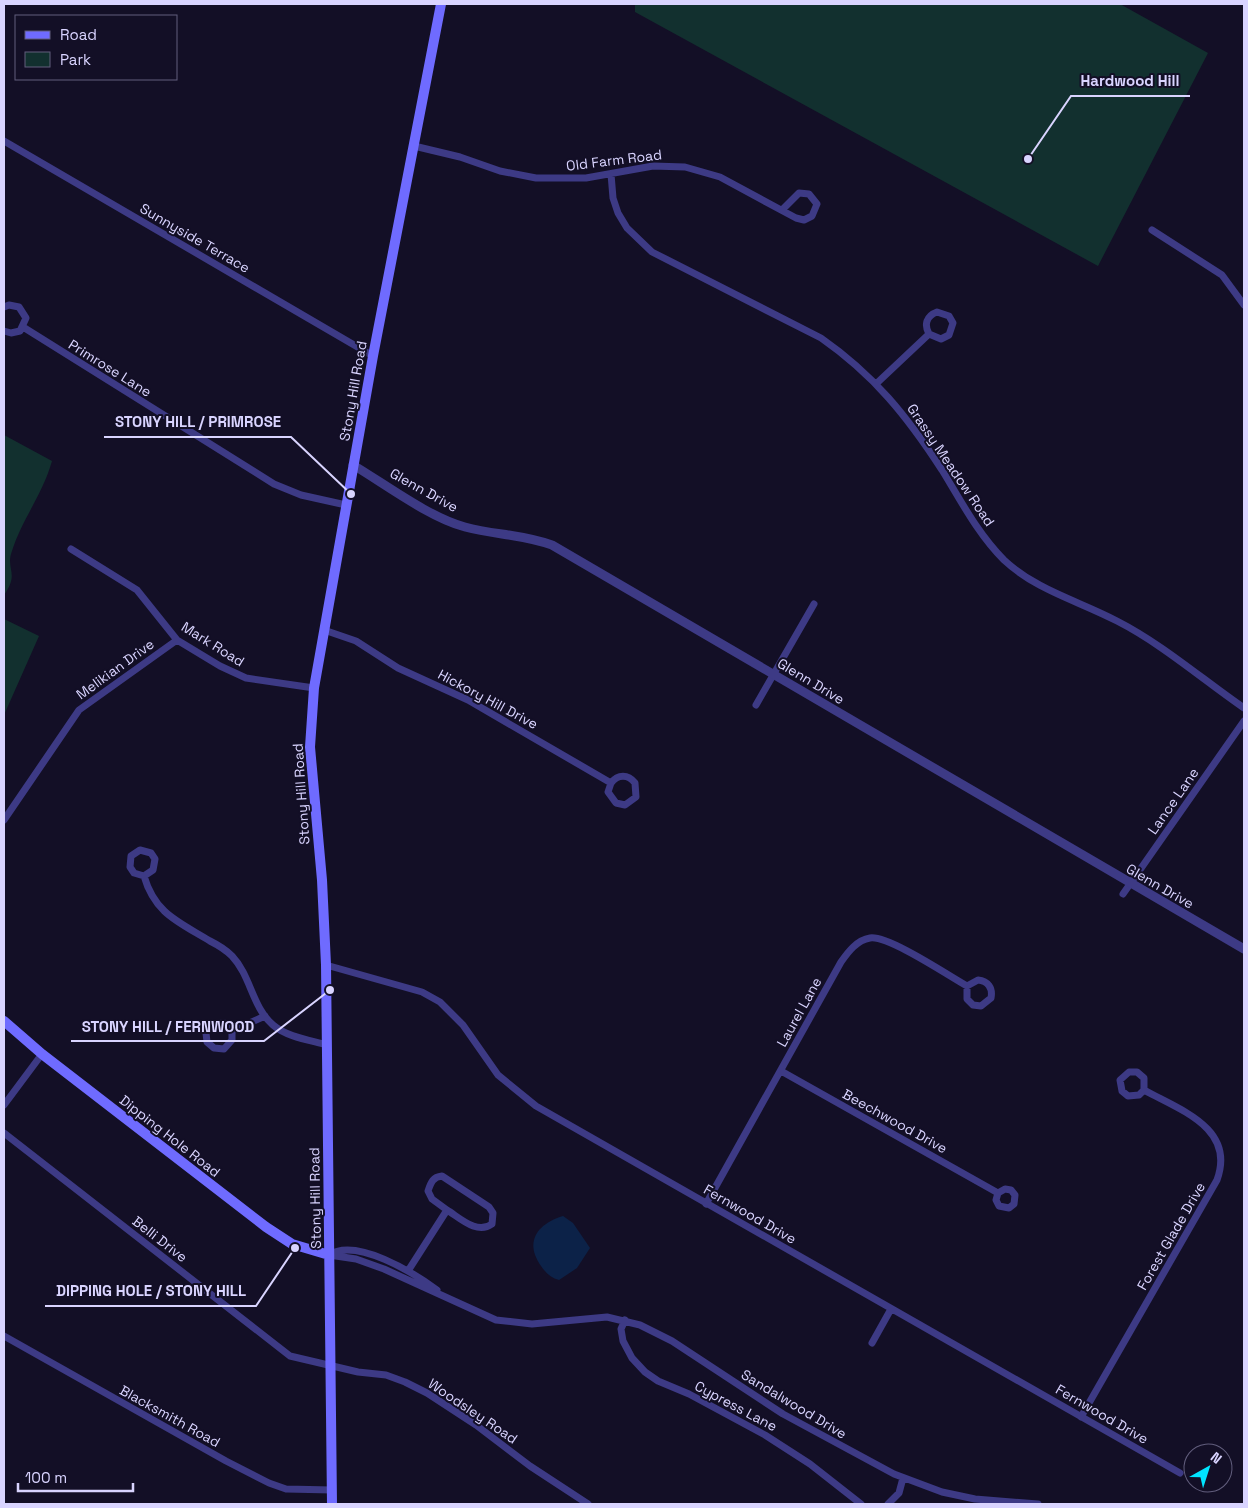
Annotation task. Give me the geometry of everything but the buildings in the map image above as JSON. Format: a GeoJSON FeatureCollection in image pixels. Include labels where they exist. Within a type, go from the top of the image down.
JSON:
{"type":"FeatureCollection","features":[{"type":"Feature","properties":{"kind":"main road","name":"Stony Hill Road"},"geometry":{"type":"LineString","coordinates":[[332,1504],[332,1366],[326,965],[322,880],[310,747],[314,688],[373,356],[441,4]]}},
{"type":"Feature","properties":{"kind":"main road","name":"Dipping Hole Road"},"geometry":{"type":"LineString","coordinates":[[4,1022],[42,1054],[266,1228],[292,1244],[329,1255]]}},
{"type":"Feature","properties":{"kind":"street","name":"Sunnyside Terrace"},"geometry":{"type":"LineString","coordinates":[[4,141],[373,356]]}},
{"type":"Feature","properties":{"kind":"street","name":"Old Farm Road"},"geometry":{"type":"LineString","coordinates":[[414,146],[500,171],[536,178],[586,178],[663,166],[697,169],[720,177],[782,210],[804,220],[815,213],[817,204],[809,194],[800,193],[782,210]]}},
{"type":"Feature","properties":{"kind":"street","name":"Grassy Meadow Road"},"geometry":{"type":"LineString","coordinates":[[611,174],[613,198],[618,213],[639,241],[652,252],[814,334],[846,356],[877,383],[914,428],[987,541],[1005,560],[1027,578],[1117,621],[1180,662],[1244,708]]}},
{"type":"Feature","properties":{"kind":"street"},"geometry":{"type":"LineString","coordinates":[[1152,230],[1222,275],[1244,305]]}},
{"type":"Feature","properties":{"kind":"street"},"geometry":{"type":"LineString","coordinates":[[4,307],[14,305],[22,310],[26,318],[23,327],[15,333],[4,331]]}},
{"type":"Feature","properties":{"kind":"street","name":"Primrose Lane"},"geometry":{"type":"LineString","coordinates":[[23,327],[274,484],[301,495],[346,505]]}},
{"type":"Feature","properties":{"kind":"street"},"geometry":{"type":"LineString","coordinates":[[877,383],[929,334]]}},
{"type":"Feature","properties":{"kind":"street","name":"Glenn Drive"},"geometry":{"type":"LineString","coordinates":[[353,465],[421,506],[463,527],[525,536],[552,545],[1244,949]]}},
{"type":"Feature","properties":{"kind":"street","name":"Mark Road"},"geometry":{"type":"LineString","coordinates":[[71,549],[136,590],[177,640],[233,674],[246,678],[314,688]]}},
{"type":"Feature","properties":{"kind":"street"},"geometry":{"type":"LineString","coordinates":[[756,705],[772,674],[814,604]]}},
{"type":"Feature","properties":{"kind":"street","name":"Hickory Hill Drive"},"geometry":{"type":"LineString","coordinates":[[324,630],[356,641],[398,668],[468,700],[611,782]]}},
{"type":"Feature","properties":{"kind":"street","name":"Melikian Drive"},"geometry":{"type":"LineString","coordinates":[[4,820],[79,710],[177,640]]}},
{"type":"Feature","properties":{"kind":"street","name":"Lance Lane"},"geometry":{"type":"LineString","coordinates":[[1123,894],[1244,721]]}},
{"type":"Feature","properties":{"kind":"street"},"geometry":{"type":"LineString","coordinates":[[618,777],[628,777],[636,783],[636,797],[625,805],[616,803],[608,792],[611,782],[618,777]]}},
{"type":"Feature","properties":{"kind":"street"},"geometry":{"type":"LineString","coordinates":[[144,876],[153,898],[166,914],[232,956],[241,968],[265,1016],[274,1026],[288,1034],[327,1045]]}},
{"type":"Feature","properties":{"kind":"street","name":"Laurel Lane"},"geometry":{"type":"LineString","coordinates":[[706,1204],[848,953],[864,940],[879,938],[886,940],[967,986]]}},
{"type":"Feature","properties":{"kind":"street","name":"Fernwood Drive"},"geometry":{"type":"LineString","coordinates":[[326,965],[422,992],[440,1002],[463,1025],[498,1075],[522,1097],[1180,1474]]}},
{"type":"Feature","properties":{"kind":"street"},"geometry":{"type":"LineString","coordinates":[[232,1031],[265,1016]]}},
{"type":"Feature","properties":{"kind":"street"},"geometry":{"type":"LineString","coordinates":[[224,1023],[232,1031],[232,1040],[224,1049],[214,1048],[207,1042],[206,1033],[212,1024],[224,1023]]}},
{"type":"Feature","properties":{"kind":"street"},"geometry":{"type":"LineString","coordinates":[[4,1105],[42,1054]]}},
{"type":"Feature","properties":{"kind":"street","name":"Beechwood Drive"},"geometry":{"type":"LineString","coordinates":[[781,1071],[998,1193]]}},
{"type":"Feature","properties":{"kind":"street","name":"Forest Glade Drive"},"geometry":{"type":"LineString","coordinates":[[1081,1417],[1217,1180],[1221,1166],[1218,1142],[1208,1129],[1144,1090]]}},
{"type":"Feature","properties":{"kind":"street","name":"Belli Drive"},"geometry":{"type":"LineString","coordinates":[[4,1133],[290,1356],[332,1366]]}},
{"type":"Feature","properties":{"kind":"street"},"geometry":{"type":"LineString","coordinates":[[442,1176],[489,1207],[493,1213],[492,1224],[486,1229],[479,1229],[447,1210],[432,1198],[428,1191],[431,1182],[436,1177],[442,1176]]}},
{"type":"Feature","properties":{"kind":"street"},"geometry":{"type":"LineString","coordinates":[[408,1271],[447,1210]]}},
{"type":"Feature","properties":{"kind":"street"},"geometry":{"type":"LineString","coordinates":[[329,1255],[342,1249],[354,1250],[408,1271],[447,1298]]}},
{"type":"Feature","properties":{"kind":"street"},"geometry":{"type":"LineString","coordinates":[[329,1255],[356,1259],[447,1298]]}},
{"type":"Feature","properties":{"kind":"street","name":"Sandalwood Drive"},"geometry":{"type":"LineString","coordinates":[[447,1298],[485,1316],[517,1324],[607,1316],[625,1320],[662,1335],[782,1414],[903,1478],[975,1502],[1038,1504]]}},
{"type":"Feature","properties":{"kind":"street"},"geometry":{"type":"LineString","coordinates":[[872,1343],[891,1309]]}},
{"type":"Feature","properties":{"kind":"street","name":"Cypress Lane"},"geometry":{"type":"LineString","coordinates":[[625,1320],[621,1328],[623,1341],[632,1358],[645,1372],[658,1381],[720,1410],[765,1435],[810,1464],[861,1504]]}},
{"type":"Feature","properties":{"kind":"street","name":"Blacksmith Road"},"geometry":{"type":"LineString","coordinates":[[4,1336],[226,1461],[269,1483],[286,1489],[332,1490]]}},
{"type":"Feature","properties":{"kind":"street","name":"Woodsley Road"},"geometry":{"type":"LineString","coordinates":[[332,1366],[386,1376],[427,1393],[476,1425],[550,1481],[588,1504]]}},
{"type":"Feature","properties":{"kind":"street"},"geometry":{"type":"LineString","coordinates":[[888,1504],[899,1493],[903,1478]]}},
{"type":"Feature","properties":{"kind":"green space"},"geometry":{"type":"Polygon","coordinates":[[[635,4],[1120,4],[1208,53],[1098,266],[635,12],[635,4]]]}},
{"type":"Feature","properties":{"kind":"green space"},"geometry":{"type":"Polygon","coordinates":[[[4,435],[52,461],[43,485],[16,539],[10,557],[11,581],[4,595],[4,435]]]}},
{"type":"Feature","properties":{"kind":"green space"},"geometry":{"type":"Polygon","coordinates":[[[4,619],[39,636],[4,715],[4,619]]]}},
{"type":"Feature","properties":{"kind":"water"},"geometry":{"type":"Polygon","coordinates":[[[563,1216],[573,1223],[590,1248],[577,1268],[559,1280],[549,1275],[541,1266],[536,1257],[534,1242],[540,1229],[554,1219],[563,1216]]]}},
{"type":"Feature","properties":{"kind":"place","name":"Hardwood Hill"},"geometry":{"type":"Point","coordinates":[1028,159]}},
{"type":"Feature","properties":{"kind":"place","name":"STONY HILL / PRIMROSE"},"geometry":{"type":"Point","coordinates":[351,494]}},
{"type":"Feature","properties":{"kind":"place","name":"STONY HILL / FERNWOOD"},"geometry":{"type":"Point","coordinates":[330,990]}},
{"type":"Feature","properties":{"kind":"place","name":"DIPPING HOLE / STONY HILL"},"geometry":{"type":"Point","coordinates":[295,1248]}}]}
